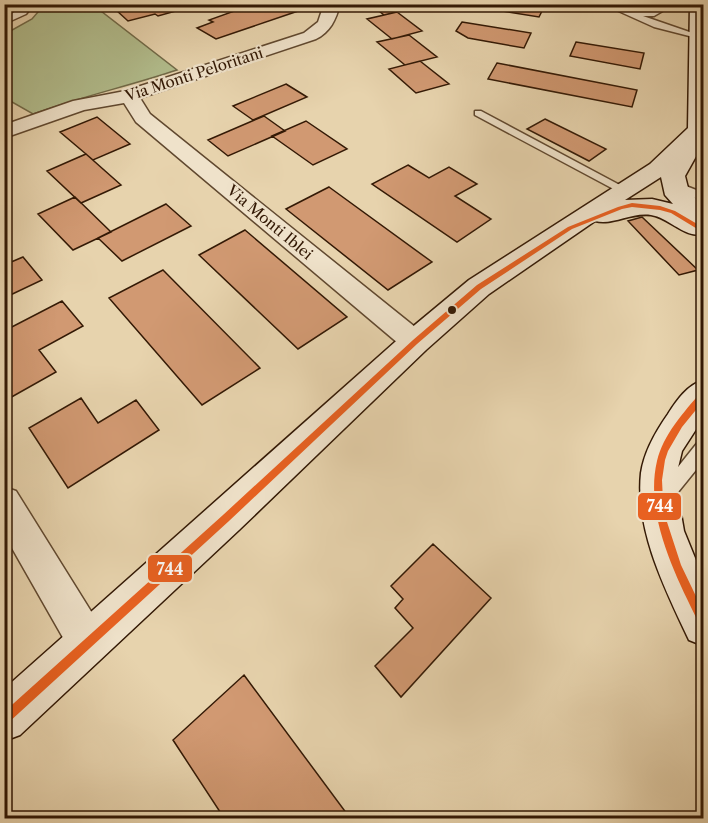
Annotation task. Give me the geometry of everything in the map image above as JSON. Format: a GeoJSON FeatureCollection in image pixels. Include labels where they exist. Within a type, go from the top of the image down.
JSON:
{"type":"FeatureCollection","features":[{"type":"Feature","properties":{"kind":"main road"},"geometry":{"type":"LineString","coordinates":[[698,4],[699,130],[674,170],[673,184],[683,203],[704,220]]}},
{"type":"Feature","properties":{"kind":"main road"},"geometry":{"type":"LineString","coordinates":[[4,719],[416,342],[479,288],[570,228],[596,207],[658,169],[699,130]]}},
{"type":"Feature","properties":{"kind":"main road"},"geometry":{"type":"LineString","coordinates":[[570,228],[632,205],[673,212],[704,231]]}},
{"type":"Feature","properties":{"kind":"main road"},"geometry":{"type":"LineString","coordinates":[[704,393],[684,416],[669,442],[659,471],[660,501],[668,542],[688,595],[704,625]]}},
{"type":"Feature","properties":{"kind":"street","name":"Via Monti Peloritani"},"geometry":{"type":"LineString","coordinates":[[4,132],[80,105],[129,96],[310,36],[321,31],[329,17],[332,4]]}},
{"type":"Feature","properties":{"kind":"street","name":"Via Monti Iblei"},"geometry":{"type":"LineString","coordinates":[[129,96],[143,118],[416,342]]}},
{"type":"Feature","properties":{"kind":"street"},"geometry":{"type":"LineString","coordinates":[[4,502],[88,643]]}},
{"type":"Feature","properties":{"kind":"lane"},"geometry":{"type":"LineString","coordinates":[[4,22],[23,12],[31,4]]}},
{"type":"Feature","properties":{"kind":"lane"},"geometry":{"type":"LineString","coordinates":[[614,5],[657,25],[697,36]]}},
{"type":"Feature","properties":{"kind":"lane"},"geometry":{"type":"LineString","coordinates":[[614,5],[648,15],[663,6]]}},
{"type":"Feature","properties":{"kind":"lane"},"geometry":{"type":"LineString","coordinates":[[663,6],[659,19],[672,29]]}},
{"type":"Feature","properties":{"kind":"lane"},"geometry":{"type":"LineString","coordinates":[[478,113],[625,191]]}},
{"type":"Feature","properties":{"kind":"lane"},"geometry":{"type":"LineString","coordinates":[[673,184],[694,192],[704,199]]}},
{"type":"Feature","properties":{"kind":"lane"},"geometry":{"type":"LineString","coordinates":[[660,501],[704,447]]}},
{"type":"Feature","properties":{"kind":"green space"},"geometry":{"type":"Polygon","coordinates":[[[44,5],[123,5],[101,11],[177,70],[33,114],[5,98],[5,34],[32,19],[44,5]]]}},
{"type":"Feature","properties":{"kind":"building"},"geometry":{"type":"Polygon","coordinates":[[[146,4],[201,4],[158,16],[155,14],[128,21],[116,10],[146,4]]]}},
{"type":"Feature","properties":{"kind":"building"},"geometry":{"type":"Polygon","coordinates":[[[261,4],[289,4],[301,10],[216,39],[197,28],[213,22],[209,20],[251,5],[255,7],[261,4]]]}},
{"type":"Feature","properties":{"kind":"building"},"geometry":{"type":"Polygon","coordinates":[[[370,4],[407,4],[412,8],[384,15],[370,4]]]}},
{"type":"Feature","properties":{"kind":"building"},"geometry":{"type":"Polygon","coordinates":[[[478,4],[545,5],[539,17],[477,7],[478,4]]]}},
{"type":"Feature","properties":{"kind":"building"},"geometry":{"type":"Polygon","coordinates":[[[397,12],[422,31],[392,39],[367,19],[397,12]]]}},
{"type":"Feature","properties":{"kind":"building"},"geometry":{"type":"Polygon","coordinates":[[[462,22],[531,33],[524,48],[468,38],[456,31],[462,22]]]}},
{"type":"Feature","properties":{"kind":"building"},"geometry":{"type":"Polygon","coordinates":[[[409,35],[437,57],[405,65],[377,42],[409,35]]]}},
{"type":"Feature","properties":{"kind":"building"},"geometry":{"type":"Polygon","coordinates":[[[576,42],[644,53],[640,69],[570,56],[576,42]]]}},
{"type":"Feature","properties":{"kind":"building"},"geometry":{"type":"Polygon","coordinates":[[[420,61],[449,84],[416,93],[389,69],[420,61]]]}},
{"type":"Feature","properties":{"kind":"building"},"geometry":{"type":"Polygon","coordinates":[[[497,63],[637,90],[632,107],[488,79],[497,63]]]}},
{"type":"Feature","properties":{"kind":"building"},"geometry":{"type":"Polygon","coordinates":[[[286,84],[307,97],[253,120],[233,106],[286,84]]]}},
{"type":"Feature","properties":{"kind":"building"},"geometry":{"type":"Polygon","coordinates":[[[264,116],[285,131],[228,156],[208,140],[264,116]]]}},
{"type":"Feature","properties":{"kind":"building"},"geometry":{"type":"Polygon","coordinates":[[[97,117],[130,144],[93,160],[60,132],[97,117]]]}},
{"type":"Feature","properties":{"kind":"building"},"geometry":{"type":"Polygon","coordinates":[[[545,119],[606,149],[589,161],[527,129],[545,119]]]}},
{"type":"Feature","properties":{"kind":"building"},"geometry":{"type":"Polygon","coordinates":[[[306,121],[347,149],[313,165],[272,136],[306,121]]]}},
{"type":"Feature","properties":{"kind":"building"},"geometry":{"type":"Polygon","coordinates":[[[86,154],[121,185],[81,203],[47,171],[86,154]]]}},
{"type":"Feature","properties":{"kind":"building"},"geometry":{"type":"Polygon","coordinates":[[[408,165],[429,178],[449,167],[477,184],[455,196],[491,219],[457,242],[372,184],[408,165]]]}},
{"type":"Feature","properties":{"kind":"building"},"geometry":{"type":"Polygon","coordinates":[[[329,187],[432,262],[388,290],[286,209],[329,187]]]}},
{"type":"Feature","properties":{"kind":"building"},"geometry":{"type":"Polygon","coordinates":[[[75,197],[111,232],[73,250],[38,214],[75,197]]]}},
{"type":"Feature","properties":{"kind":"building"},"geometry":{"type":"Polygon","coordinates":[[[166,204],[191,226],[122,261],[98,238],[166,204]]]}},
{"type":"Feature","properties":{"kind":"building"},"geometry":{"type":"Polygon","coordinates":[[[642,217],[698,270],[679,275],[628,221],[642,217]]]}},
{"type":"Feature","properties":{"kind":"building"},"geometry":{"type":"Polygon","coordinates":[[[245,230],[347,317],[298,349],[199,255],[245,230]]]}},
{"type":"Feature","properties":{"kind":"building"},"geometry":{"type":"Polygon","coordinates":[[[23,257],[42,280],[4,298],[4,265],[23,257]]]}},
{"type":"Feature","properties":{"kind":"building"},"geometry":{"type":"Polygon","coordinates":[[[163,270],[260,368],[202,405],[109,298],[163,270]]]}},
{"type":"Feature","properties":{"kind":"building"},"geometry":{"type":"Polygon","coordinates":[[[62,301],[83,326],[39,350],[56,372],[8,399],[4,395],[4,331],[62,301]]]}},
{"type":"Feature","properties":{"kind":"building"},"geometry":{"type":"Polygon","coordinates":[[[81,398],[98,423],[136,400],[159,430],[68,488],[29,428],[81,398]]]}},
{"type":"Feature","properties":{"kind":"building"},"geometry":{"type":"Polygon","coordinates":[[[433,544],[491,598],[401,697],[375,666],[413,628],[395,608],[403,599],[391,586],[433,544]]]}},
{"type":"Feature","properties":{"kind":"building"},"geometry":{"type":"Polygon","coordinates":[[[244,675],[350,818],[224,818],[173,740],[244,675]]]}},
{"type":"Feature","properties":{"kind":"transit line","name":"744"},"geometry":{"type":"LineString","coordinates":[[4,719],[226,518],[415,342],[479,287],[570,228],[632,205],[673,212],[704,231]]}},
{"type":"Feature","properties":{"kind":"transit line","name":"744"},"geometry":{"type":"LineString","coordinates":[[704,394],[685,417],[669,442],[661,460],[658,480],[662,522],[669,544],[704,624]]}}]}
